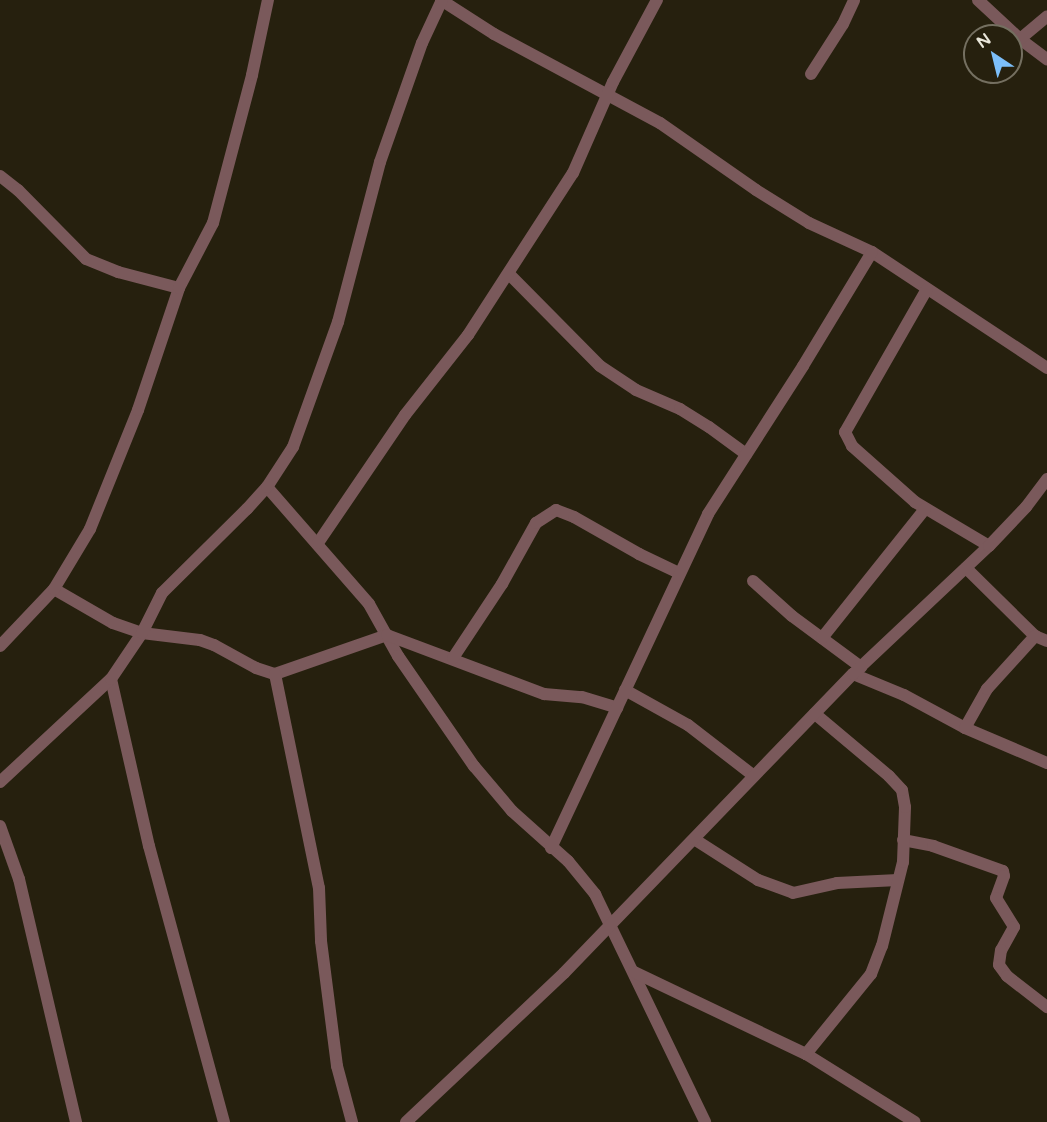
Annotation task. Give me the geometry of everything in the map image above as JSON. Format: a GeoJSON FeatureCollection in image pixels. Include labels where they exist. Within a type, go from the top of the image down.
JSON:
{"type":"FeatureCollection","features":[{"type":"Feature","properties":{"kind":"street"},"geometry":{"type":"LineString","coordinates":[[0,646],[54,589],[90,529],[138,410],[179,288],[213,223],[252,75],[268,0]]}},
{"type":"Feature","properties":{"kind":"street"},"geometry":{"type":"LineString","coordinates":[[0,782],[111,679],[142,633],[162,593],[267,487],[297,436],[338,322],[380,162],[422,43],[441,0],[494,34],[660,123],[756,190],[800,217],[872,252],[1047,368]]}},
{"type":"Feature","properties":{"kind":"street"},"geometry":{"type":"LineString","coordinates":[[318,543],[405,415],[468,335],[573,173],[609,97],[613,82],[657,0]]}},
{"type":"Feature","properties":{"kind":"street"},"geometry":{"type":"LineString","coordinates":[[811,74],[843,24],[854,0]]}},
{"type":"Feature","properties":{"kind":"street"},"geometry":{"type":"LineString","coordinates":[[978,0],[1004,24]]}},
{"type":"Feature","properties":{"kind":"street"},"geometry":{"type":"LineString","coordinates":[[1023,36],[1047,16]]}},
{"type":"Feature","properties":{"kind":"street"},"geometry":{"type":"LineString","coordinates":[[1023,41],[1047,59]]}},
{"type":"Feature","properties":{"kind":"street"},"geometry":{"type":"LineString","coordinates":[[0,176],[18,190],[86,259],[118,272],[179,288]]}},
{"type":"Feature","properties":{"kind":"street"},"geometry":{"type":"LineString","coordinates":[[551,848],[708,514],[872,252]]}},
{"type":"Feature","properties":{"kind":"street"},"geometry":{"type":"LineString","coordinates":[[509,274],[600,366],[636,390],[680,410],[709,427],[746,454]]}},
{"type":"Feature","properties":{"kind":"street"},"geometry":{"type":"LineString","coordinates":[[927,289],[845,432],[852,446],[925,509],[989,546]]}},
{"type":"Feature","properties":{"kind":"street"},"geometry":{"type":"LineString","coordinates":[[406,1122],[611,925],[857,671],[989,546],[1026,507],[1047,479]]}},
{"type":"Feature","properties":{"kind":"street"},"geometry":{"type":"LineString","coordinates":[[267,487],[369,604],[398,656],[474,766],[512,811],[568,861],[595,894],[705,1122]]}},
{"type":"Feature","properties":{"kind":"street"},"geometry":{"type":"LineString","coordinates":[[822,638],[925,509]]}},
{"type":"Feature","properties":{"kind":"street"},"geometry":{"type":"LineString","coordinates":[[453,658],[502,584],[536,523],[556,510],[574,517],[639,554],[679,573]]}},
{"type":"Feature","properties":{"kind":"street"},"geometry":{"type":"LineString","coordinates":[[965,728],[987,689],[1041,639],[966,568]]}},
{"type":"Feature","properties":{"kind":"street"},"geometry":{"type":"LineString","coordinates":[[753,581],[792,616],[822,638],[857,671],[965,728],[1047,763]]}},
{"type":"Feature","properties":{"kind":"street"},"geometry":{"type":"LineString","coordinates":[[54,589],[113,623],[142,633],[200,640],[256,668],[275,674],[387,635],[544,694],[582,697],[616,708]]}},
{"type":"Feature","properties":{"kind":"street"},"geometry":{"type":"LineString","coordinates":[[275,674],[319,888],[321,941],[337,1066],[352,1122]]}},
{"type":"Feature","properties":{"kind":"street"},"geometry":{"type":"LineString","coordinates":[[111,679],[149,846],[224,1122]]}},
{"type":"Feature","properties":{"kind":"street"},"geometry":{"type":"LineString","coordinates":[[625,690],[688,725],[754,776]]}},
{"type":"Feature","properties":{"kind":"street"},"geometry":{"type":"LineString","coordinates":[[807,1054],[871,974],[882,946],[903,862],[905,807],[902,790],[890,776],[815,714]]}},
{"type":"Feature","properties":{"kind":"street"},"geometry":{"type":"LineString","coordinates":[[0,826],[19,879],[76,1122]]}},
{"type":"Feature","properties":{"kind":"street"},"geometry":{"type":"LineString","coordinates":[[694,839],[758,880],[794,893],[837,883],[898,880]]}},
{"type":"Feature","properties":{"kind":"street"},"geometry":{"type":"LineString","coordinates":[[903,840],[933,846],[1003,871],[1004,876],[996,897],[1014,927],[1001,950],[999,965],[1007,976],[1047,1007]]}},
{"type":"Feature","properties":{"kind":"street"},"geometry":{"type":"LineString","coordinates":[[634,972],[807,1054],[914,1122]]}}]}
